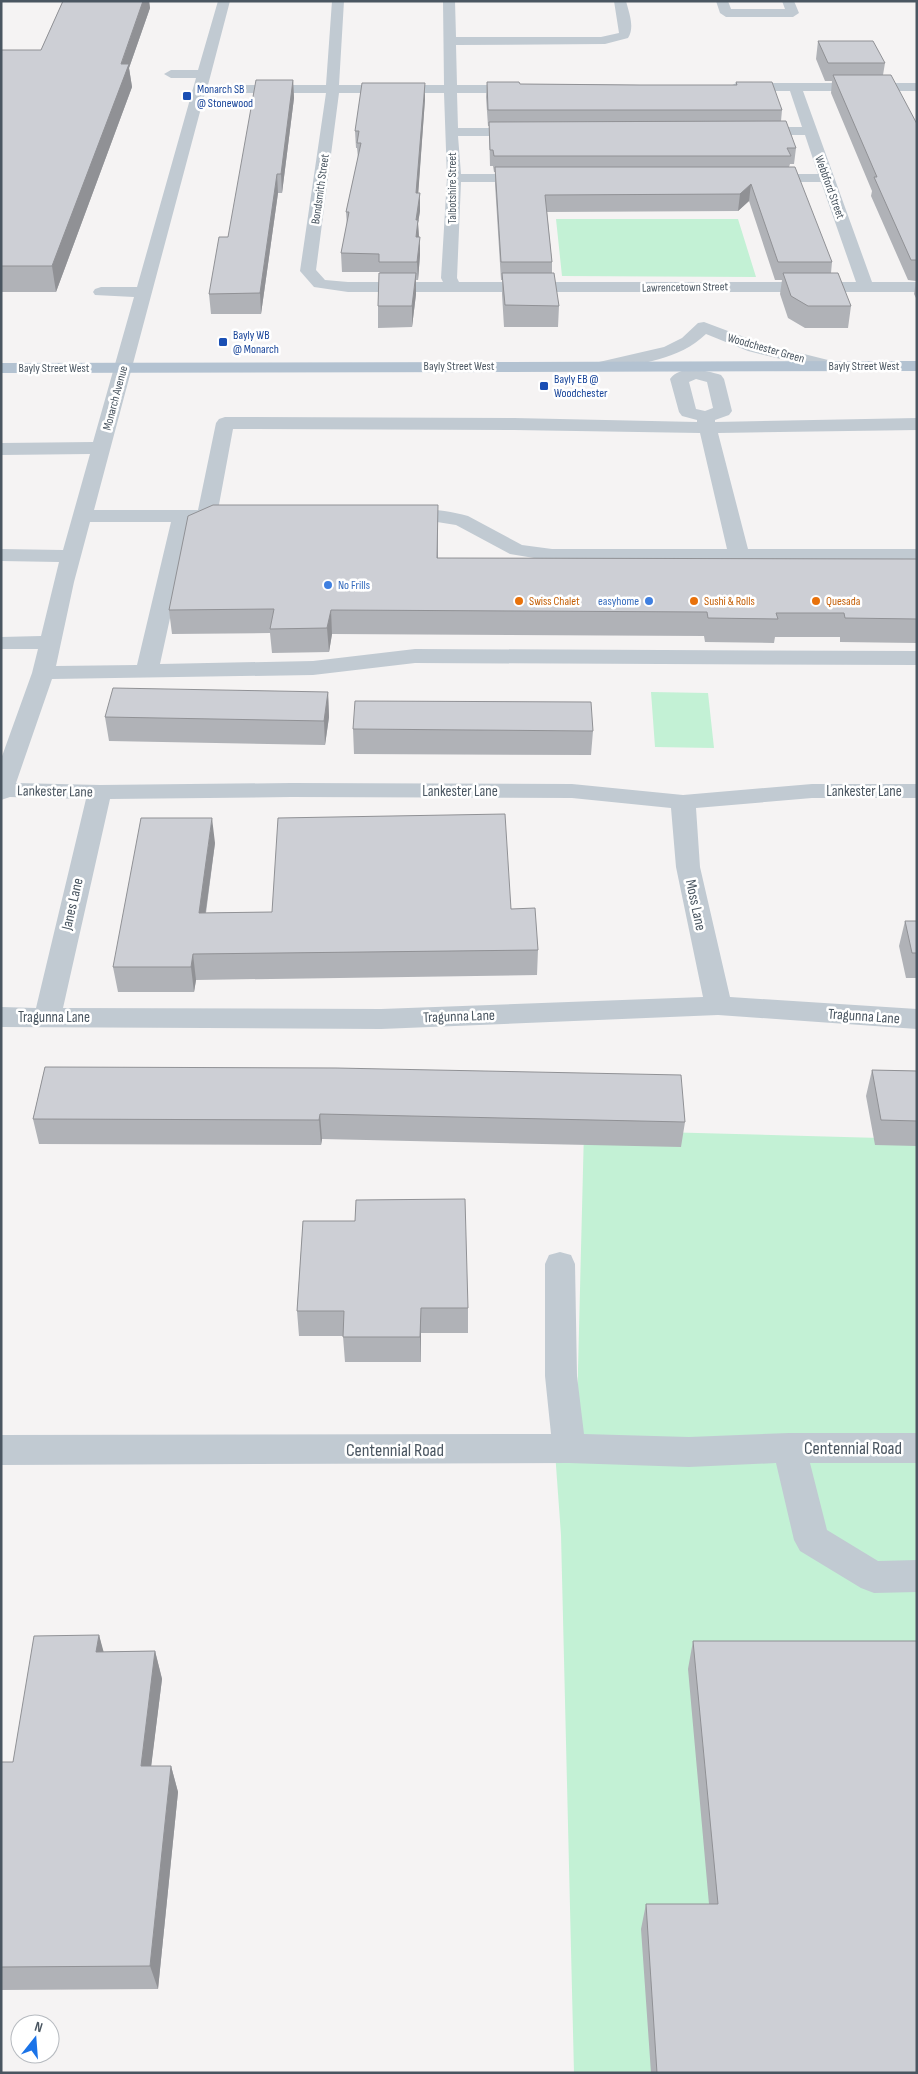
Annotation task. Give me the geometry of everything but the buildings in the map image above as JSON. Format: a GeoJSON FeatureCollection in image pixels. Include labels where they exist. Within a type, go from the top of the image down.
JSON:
{"type":"FeatureCollection","features":[{"type":"Feature","properties":{"kind":"main road","name":"Bayly Street West"},"geometry":{"type":"LineString","coordinates":[[1,368],[605,366],[694,370],[830,366],[917,366]]}},
{"type":"Feature","properties":{"kind":"street","name":"Monarch Avenue"},"geometry":{"type":"LineString","coordinates":[[2,791],[43,673],[71,556],[224,1]]}},
{"type":"Feature","properties":{"kind":"street"},"geometry":{"type":"LineString","coordinates":[[333,89],[338,1]]}},
{"type":"Feature","properties":{"kind":"street","name":"Talbotshire Street"},"geometry":{"type":"LineString","coordinates":[[449,1],[451,132],[454,178],[449,278],[453,287]]}},
{"type":"Feature","properties":{"kind":"street"},"geometry":{"type":"LineString","coordinates":[[450,41],[601,41],[614,39],[624,36],[626,30],[620,1]]}},
{"type":"Feature","properties":{"kind":"street"},"geometry":{"type":"LineString","coordinates":[[722,1],[726,13],[793,13],[788,1]]}},
{"type":"Feature","properties":{"kind":"street"},"geometry":{"type":"LineString","coordinates":[[172,74],[205,74]]}},
{"type":"Feature","properties":{"kind":"street"},"geometry":{"type":"LineString","coordinates":[[726,87],[915,90]]}},
{"type":"Feature","properties":{"kind":"street","name":"Webbford Street"},"geometry":{"type":"LineString","coordinates":[[795,87],[865,286]]}},
{"type":"Feature","properties":{"kind":"street"},"geometry":{"type":"LineString","coordinates":[[200,89],[539,88]]}},
{"type":"Feature","properties":{"kind":"street","name":"Bondsmith Street"},"geometry":{"type":"LineString","coordinates":[[333,89],[308,271],[319,291],[348,287],[453,287]]}},
{"type":"Feature","properties":{"kind":"street"},"geometry":{"type":"LineString","coordinates":[[739,131],[809,131]]}},
{"type":"Feature","properties":{"kind":"street"},"geometry":{"type":"LineString","coordinates":[[451,132],[543,132]]}},
{"type":"Feature","properties":{"kind":"street"},"geometry":{"type":"LineString","coordinates":[[454,178],[549,178]]}},
{"type":"Feature","properties":{"kind":"street"},"geometry":{"type":"LineString","coordinates":[[751,178],[827,178]]}},
{"type":"Feature","properties":{"kind":"street","name":"Lawrencetown Street"},"geometry":{"type":"LineString","coordinates":[[453,287],[917,287]]}},
{"type":"Feature","properties":{"kind":"street"},"geometry":{"type":"LineString","coordinates":[[605,366],[670,351],[688,342],[701,315],[696,287]]}},
{"type":"Feature","properties":{"kind":"street"},"geometry":{"type":"LineString","coordinates":[[101,292],[144,292]]}},
{"type":"Feature","properties":{"kind":"street","name":"Woodchester Green"},"geometry":{"type":"LineString","coordinates":[[701,315],[754,347],[830,366]]}},
{"type":"Feature","properties":{"kind":"street"},"geometry":{"type":"LineString","coordinates":[[706,422],[723,411],[715,379],[694,370],[679,380],[688,412],[706,422],[739,555]]}},
{"type":"Feature","properties":{"kind":"street"},"geometry":{"type":"LineString","coordinates":[[207,516],[225,423],[505,424],[706,422],[917,424]]}},
{"type":"Feature","properties":{"kind":"street"},"geometry":{"type":"LineString","coordinates":[[1,448],[101,448]]}},
{"type":"Feature","properties":{"kind":"street"},"geometry":{"type":"LineString","coordinates":[[82,516],[243,516]]}},
{"type":"Feature","properties":{"kind":"street"},"geometry":{"type":"LineString","coordinates":[[147,670],[182,516]]}},
{"type":"Feature","properties":{"kind":"street"},"geometry":{"type":"LineString","coordinates":[[382,516],[437,516],[461,520],[517,550],[552,555],[917,555]]}},
{"type":"Feature","properties":{"kind":"street"},"geometry":{"type":"LineString","coordinates":[[1,555],[71,556]]}},
{"type":"Feature","properties":{"kind":"street"},"geometry":{"type":"LineString","coordinates":[[1,643],[50,642]]}},
{"type":"Feature","properties":{"kind":"street"},"geometry":{"type":"LineString","coordinates":[[43,673],[313,668],[415,656],[917,658]]}},
{"type":"Feature","properties":{"kind":"street","name":"Lankester Lane"},"geometry":{"type":"LineString","coordinates":[[2,791],[572,791],[683,802],[812,792],[917,791]]}},
{"type":"Feature","properties":{"kind":"street","name":"Janes Lane"},"geometry":{"type":"LineString","coordinates":[[46,1017],[100,792]]}},
{"type":"Feature","properties":{"kind":"street","name":"Moss Lane"},"geometry":{"type":"LineString","coordinates":[[683,802],[688,867],[718,1006]]}},
{"type":"Feature","properties":{"kind":"street","name":"Tragunna Lane"},"geometry":{"type":"LineString","coordinates":[[1,1017],[381,1019],[718,1006],[917,1019]]}},
{"type":"Feature","properties":{"kind":"street"},"geometry":{"type":"LineString","coordinates":[[560,1264],[562,1376],[570,1448]]}},
{"type":"Feature","properties":{"kind":"street","name":"Centennial Road"},"geometry":{"type":"LineString","coordinates":[[1,1450],[570,1448],[689,1452],[789,1448],[917,1448]]}},
{"type":"Feature","properties":{"kind":"street","name":"Centennial Road"},"geometry":{"type":"LineString","coordinates":[[789,1448],[812,1540],[874,1577],[917,1576]]}},
{"type":"Feature","properties":{"kind":"green space"},"geometry":{"type":"Polygon","coordinates":[[[556,219],[738,219],[756,277],[562,276],[556,219]]]}},
{"type":"Feature","properties":{"kind":"green space"},"geometry":{"type":"Polygon","coordinates":[[[651,692],[708,693],[714,748],[655,747],[651,692]]]}},
{"type":"Feature","properties":{"kind":"green space"},"geometry":{"type":"Polygon","coordinates":[[[584,1130],[917,1139],[917,2073],[574,2073],[561,1535],[552,1410],[577,1409],[584,1130]]]}},
{"type":"Feature","properties":{"kind":"place","name":"Monarch SB @ Stonewood"},"geometry":{"type":"Point","coordinates":[187,96]}},
{"type":"Feature","properties":{"kind":"place","name":"Bayly WB @ Monarch"},"geometry":{"type":"Point","coordinates":[223,342]}},
{"type":"Feature","properties":{"kind":"place","name":"Bayly EB @ Woodchester"},"geometry":{"type":"Point","coordinates":[544,386]}},
{"type":"Feature","properties":{"kind":"place","name":"No Frills"},"geometry":{"type":"Point","coordinates":[328,585]}},
{"type":"Feature","properties":{"kind":"place","name":"Swiss Chalet"},"geometry":{"type":"Point","coordinates":[519,601]}},
{"type":"Feature","properties":{"kind":"place","name":"easyhome"},"geometry":{"type":"Point","coordinates":[649,601]}},
{"type":"Feature","properties":{"kind":"place","name":"Sushi & Rolls"},"geometry":{"type":"Point","coordinates":[694,601]}},
{"type":"Feature","properties":{"kind":"place","name":"Quesada"},"geometry":{"type":"Point","coordinates":[816,601]}}]}
